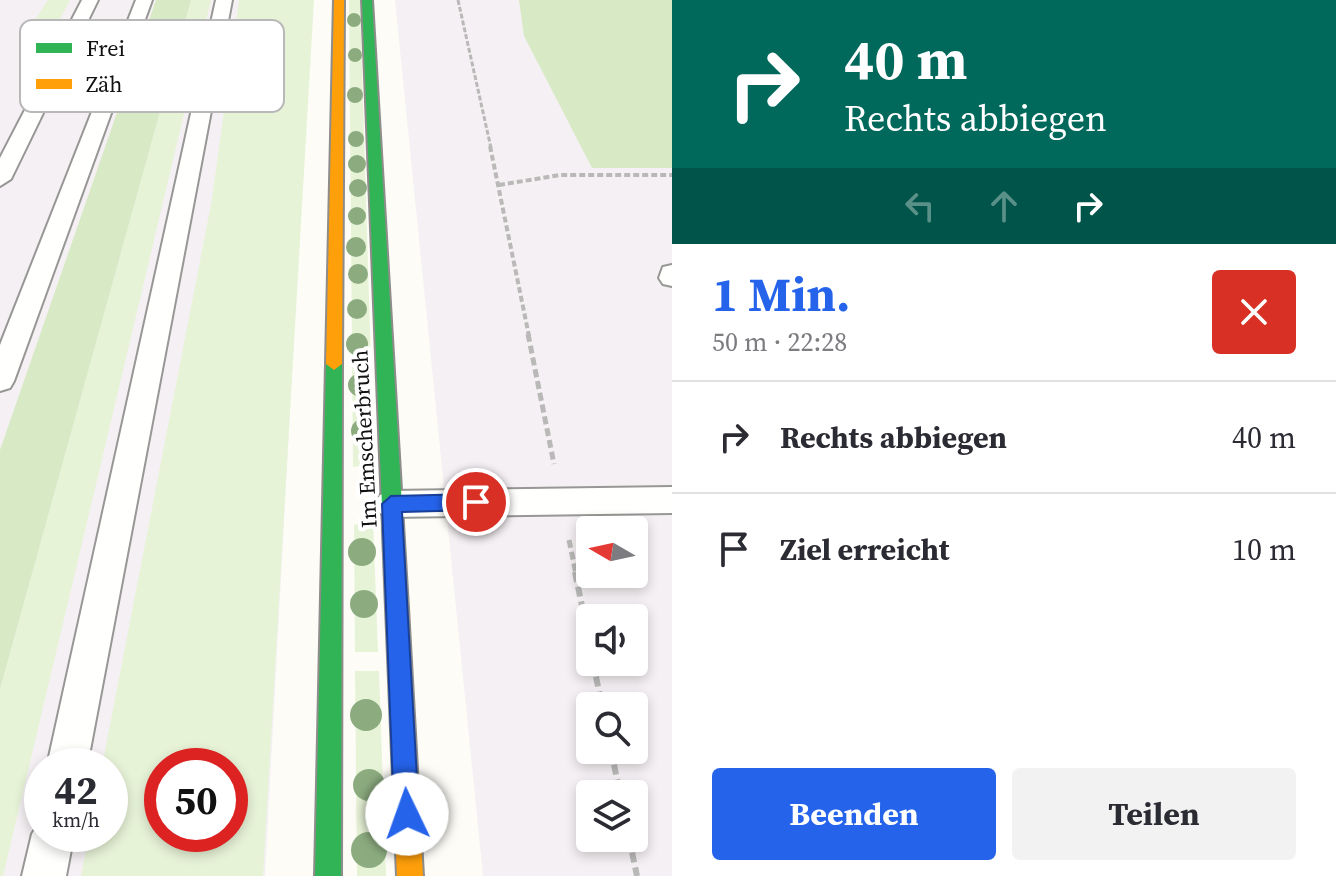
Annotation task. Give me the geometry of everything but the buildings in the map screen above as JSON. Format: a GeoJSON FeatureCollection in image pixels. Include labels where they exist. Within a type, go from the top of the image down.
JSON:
{"type":"FeatureCollection","features":[{"type":"Feature","properties":{"kind":"main road","name":"Im Emscherbruch"},"geometry":{"type":"LineString","coordinates":[[328,876],[339,0]]}},
{"type":"Feature","properties":{"kind":"main road","name":"Im Emscherbruch"},"geometry":{"type":"LineString","coordinates":[[367,0],[410,876]]}},
{"type":"Feature","properties":{"kind":"lane"},"geometry":{"type":"LineString","coordinates":[[80,20],[90,0]]}},
{"type":"Feature","properties":{"kind":"lane"},"geometry":{"type":"LineString","coordinates":[[220,20],[224,0]]}},
{"type":"Feature","properties":{"kind":"lane"},"geometry":{"type":"LineString","coordinates":[[0,179],[34,112]]}},
{"type":"Feature","properties":{"kind":"lane"},"geometry":{"type":"LineString","coordinates":[[0,381],[101,112]]}},
{"type":"Feature","properties":{"kind":"lane"},"geometry":{"type":"LineString","coordinates":[[71,748],[201,112]]}},
{"type":"Feature","properties":{"kind":"lane"},"geometry":{"type":"LineString","coordinates":[[391,504],[672,500]]}},
{"type":"Feature","properties":{"kind":"lane"},"geometry":{"type":"LineString","coordinates":[[44,876],[49,852]]}},
{"type":"Feature","properties":{"kind":"path"},"geometry":{"type":"LineString","coordinates":[[458,0],[499,185],[582,604]]}},
{"type":"Feature","properties":{"kind":"path"},"geometry":{"type":"LineString","coordinates":[[499,185],[560,175],[672,175]]}},
{"type":"Feature","properties":{"kind":"path"},"geometry":{"type":"LineString","coordinates":[[632,852],[637,876]]}},
{"type":"Feature","properties":{"kind":"shaded area"},"geometry":{"type":"Polygon","coordinates":[[[0,0],[312,0],[265,876],[0,876],[0,0]]]}},
{"type":"Feature","properties":{"kind":"shaded area"},"geometry":{"type":"Polygon","coordinates":[[[395,0],[672,0],[672,876],[483,876],[395,0]]]}},
{"type":"Feature","properties":{"kind":"green space"},"geometry":{"type":"Polygon","coordinates":[[[48,0],[70,0],[59,20],[35,20],[48,0]]]}},
{"type":"Feature","properties":{"kind":"green space"},"geometry":{"type":"Polygon","coordinates":[[[156,0],[191,0],[185,20],[149,20],[156,0]]]}},
{"type":"Feature","properties":{"kind":"green space"},"geometry":{"type":"Polygon","coordinates":[[[191,0],[211,0],[206,20],[185,20],[191,0]]]}},
{"type":"Feature","properties":{"kind":"green space"},"geometry":{"type":"Polygon","coordinates":[[[239,0],[314,0],[263,876],[81,876],[86,852],[128,852],[128,748],[105,748],[212,199],[224,112],[284,112],[284,20],[236,20],[239,0]]]}},
{"type":"Feature","properties":{"kind":"green space"},"geometry":{"type":"Polygon","coordinates":[[[349,0],[360,0],[374,464],[353,467],[349,0]]]}},
{"type":"Feature","properties":{"kind":"green space"},"geometry":{"type":"Polygon","coordinates":[[[519,0],[672,0],[672,168],[592,168],[524,36],[519,0]]]}},
{"type":"Feature","properties":{"kind":"green space"},"geometry":{"type":"Polygon","coordinates":[[[117,112],[160,112],[0,689],[0,450],[117,112]]]}},
{"type":"Feature","properties":{"kind":"green space"},"geometry":{"type":"Polygon","coordinates":[[[160,112],[184,112],[33,748],[24,748],[24,788],[3,876],[0,876],[0,689],[160,112]]]}},
{"type":"Feature","properties":{"kind":"green space"},"geometry":{"type":"Polygon","coordinates":[[[373,519],[378,652],[355,652],[354,525],[373,519]]]}},
{"type":"Feature","properties":{"kind":"green space"},"geometry":{"type":"Polygon","coordinates":[[[355,671],[379,671],[386,876],[357,876],[355,671]]]}},
{"type":"Feature","properties":{"kind":"traffic: fast"},"geometry":{"type":"LineString","coordinates":[[367,0],[397,608]]}},
{"type":"Feature","properties":{"kind":"traffic: fast"},"geometry":{"type":"LineString","coordinates":[[328,876],[334,364]]}},
{"type":"Feature","properties":{"kind":"traffic: slow"},"geometry":{"type":"LineString","coordinates":[[334,364],[339,0]]}},
{"type":"Feature","properties":{"kind":"traffic: slow"},"geometry":{"type":"LineString","coordinates":[[397,608],[410,876]]}},
{"type":"Feature","properties":{"kind":"route"},"geometry":{"type":"LineString","coordinates":[[407,814],[391,504],[476,502]]}}]}
